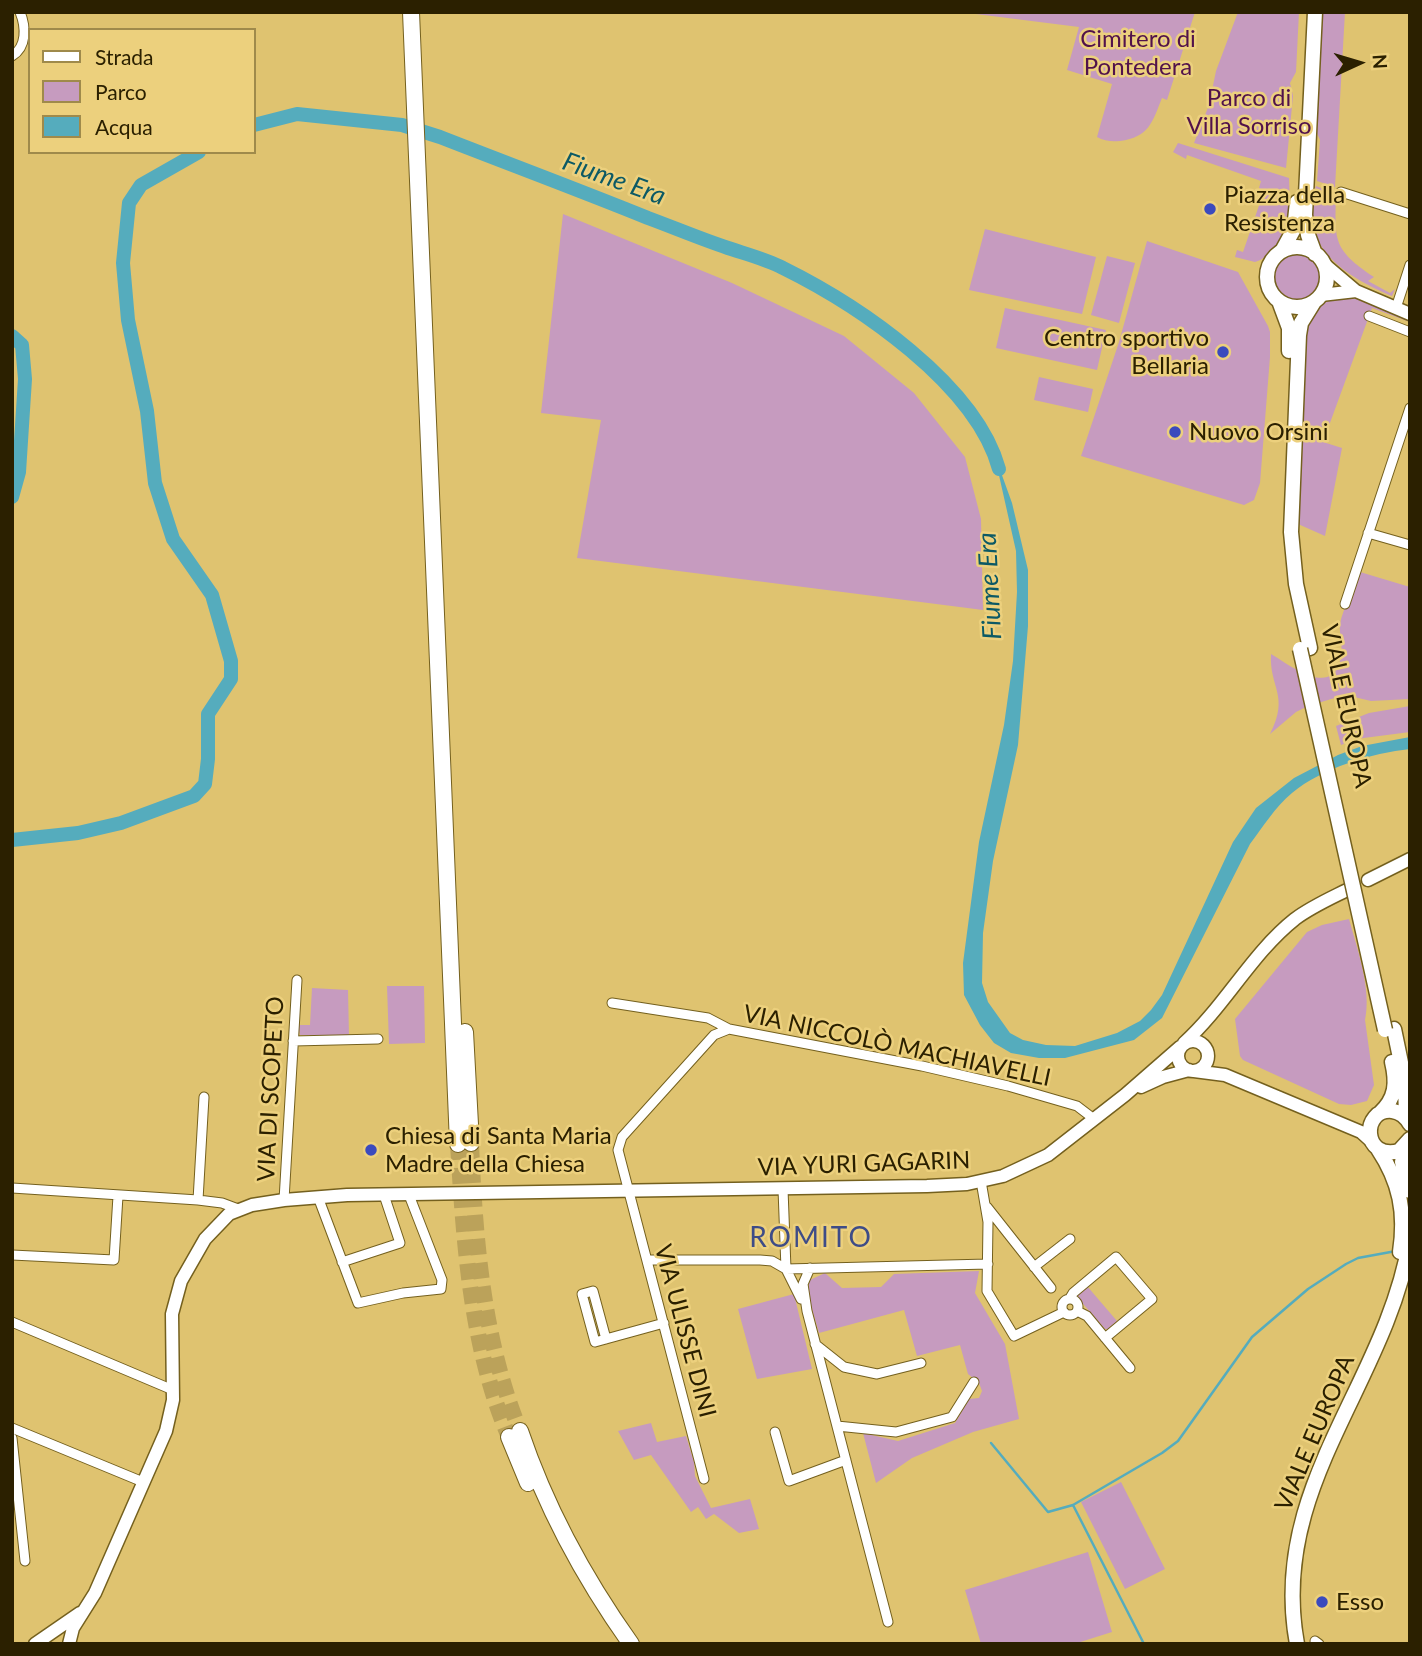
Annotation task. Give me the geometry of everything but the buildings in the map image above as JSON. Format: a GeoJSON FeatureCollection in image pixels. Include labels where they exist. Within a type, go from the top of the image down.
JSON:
{"type":"FeatureCollection","features":[{"type":"Feature","properties":{"kind":"highway"},"geometry":{"type":"LineString","coordinates":[[411,12],[427,290],[465,1143]]}},
{"type":"Feature","properties":{"kind":"highway"},"geometry":{"type":"LineString","coordinates":[[420,12],[427,290]]}},
{"type":"Feature","properties":{"kind":"highway"},"geometry":{"type":"LineString","coordinates":[[620,1644],[586,1594],[552,1533],[515,1434],[568,1545],[631,1644]]}},
{"type":"Feature","properties":{"kind":"main road","name":"VIALE EUROPA"},"geometry":{"type":"LineString","coordinates":[[1306,12],[1295,219],[1292,233],[1282,251],[1271,263],[1267,277],[1271,291],[1279,301],[1289,334],[1281,496],[1282,540],[1286,580],[1305,648],[1390,1030],[1405,1082],[1408,1121]]}},
{"type":"Feature","properties":{"kind":"main road","name":"VIALE EUROPA"},"geometry":{"type":"LineString","coordinates":[[1305,648],[1294,570],[1290,503],[1299,335],[1301,323],[1326,279],[1308,235],[1305,218],[1315,12]]}},
{"type":"Feature","properties":{"kind":"main road"},"geometry":{"type":"LineString","coordinates":[[1282,251],[1299,248],[1319,258]]}},
{"type":"Feature","properties":{"kind":"main road"},"geometry":{"type":"LineString","coordinates":[[1279,301],[1297,307],[1317,298]]}},
{"type":"Feature","properties":{"kind":"main road","name":"VIALE EUROPA"},"geometry":{"type":"LineString","coordinates":[[1384,1325],[1399,1257],[1403,1220],[1396,1182],[1375,1145],[1370,1129],[1372,1121],[1391,1101],[1395,1084],[1390,1030]]}},
{"type":"Feature","properties":{"kind":"main road","name":"VIALE EUROPA"},"geometry":{"type":"LineString","coordinates":[[1379,1114],[1394,1111],[1408,1121]]}},
{"type":"Feature","properties":{"kind":"main road"},"geometry":{"type":"LineString","coordinates":[[1375,1145],[1390,1153],[1399,1151],[1408,1142]]}},
{"type":"Feature","properties":{"kind":"main road"},"geometry":{"type":"LineString","coordinates":[[1408,1142],[1402,1162],[1410,1191]]}},
{"type":"Feature","properties":{"kind":"main road","name":"VIALE EUROPA"},"geometry":{"type":"LineString","coordinates":[[1297,1644],[1292,1585],[1302,1516],[1316,1476],[1398,1292],[1410,1240]]}},
{"type":"Feature","properties":{"kind":"street"},"geometry":{"type":"LineString","coordinates":[[12,56],[20,49],[24,39],[20,12]]}},
{"type":"Feature","properties":{"kind":"street"},"geometry":{"type":"LineString","coordinates":[[1341,192],[1410,214]]}},
{"type":"Feature","properties":{"kind":"street"},"geometry":{"type":"LineString","coordinates":[[1319,258],[1356,291],[1410,314]]}},
{"type":"Feature","properties":{"kind":"street"},"geometry":{"type":"LineString","coordinates":[[1396,308],[1410,265]]}},
{"type":"Feature","properties":{"kind":"street"},"geometry":{"type":"LineString","coordinates":[[1317,298],[1356,291]]}},
{"type":"Feature","properties":{"kind":"street"},"geometry":{"type":"LineString","coordinates":[[1368,316],[1410,332]]}},
{"type":"Feature","properties":{"kind":"street"},"geometry":{"type":"LineString","coordinates":[[1345,604],[1368,533],[1405,438],[1410,408]]}},
{"type":"Feature","properties":{"kind":"street"},"geometry":{"type":"LineString","coordinates":[[1368,533],[1410,545]]}},
{"type":"Feature","properties":{"kind":"street"},"geometry":{"type":"LineString","coordinates":[[1368,880],[1410,859]]}},
{"type":"Feature","properties":{"kind":"street"},"geometry":{"type":"LineString","coordinates":[[1125,1095],[1210,1018],[1262,952],[1286,927],[1313,907],[1347,890]]}},
{"type":"Feature","properties":{"kind":"street","name":"VIA DI SCOPETO"},"geometry":{"type":"LineString","coordinates":[[284,1200],[297,980]]}},
{"type":"Feature","properties":{"kind":"street"},"geometry":{"type":"LineString","coordinates":[[612,1003],[708,1018],[729,1029]]}},
{"type":"Feature","properties":{"kind":"street"},"geometry":{"type":"LineString","coordinates":[[1192,1071],[1206,1062],[1206,1031],[1210,1018]]}},
{"type":"Feature","properties":{"kind":"street","name":"VIA NICCOLÒ MACHIAVELLI"},"geometry":{"type":"LineString","coordinates":[[629,1192],[618,1157],[622,1137],[715,1035],[729,1029],[922,1066],[1008,1086],[1077,1106],[1090,1123]]}},
{"type":"Feature","properties":{"kind":"street"},"geometry":{"type":"LineString","coordinates":[[293,1041],[378,1039]]}},
{"type":"Feature","properties":{"kind":"street"},"geometry":{"type":"LineString","coordinates":[[1192,1071],[1178,1061],[1178,1051],[1182,1045],[1193,1040],[1207,1050],[1214,1065],[1225,1075]]}},
{"type":"Feature","properties":{"kind":"street"},"geometry":{"type":"LineString","coordinates":[[1125,1095],[1163,1077],[1192,1071],[1225,1075],[1363,1133],[1375,1145]]}},
{"type":"Feature","properties":{"kind":"street","name":"VIA YURI GAGARIN"},"geometry":{"type":"LineString","coordinates":[[238,1209],[318,1196],[927,1186],[981,1181],[1012,1172],[1060,1147],[1125,1095]]}},
{"type":"Feature","properties":{"kind":"street"},"geometry":{"type":"LineString","coordinates":[[198,1200],[204,1097]]}},
{"type":"Feature","properties":{"kind":"street"},"geometry":{"type":"LineString","coordinates":[[1329,1119],[1356,1122],[1379,1114]]}},
{"type":"Feature","properties":{"kind":"street"},"geometry":{"type":"LineString","coordinates":[[981,1181],[986,1207],[987,1292],[1014,1336],[1064,1312]]}},
{"type":"Feature","properties":{"kind":"street"},"geometry":{"type":"LineString","coordinates":[[12,1188],[198,1200],[222,1203],[238,1209]]}},
{"type":"Feature","properties":{"kind":"street"},"geometry":{"type":"LineString","coordinates":[[783,1189],[786,1269],[807,1311]]}},
{"type":"Feature","properties":{"kind":"street","name":"VIA ULISSE DINI"},"geometry":{"type":"LineString","coordinates":[[629,1192],[705,1479]]}},
{"type":"Feature","properties":{"kind":"street"},"geometry":{"type":"LineString","coordinates":[[342,1262],[400,1242],[384,1195]]}},
{"type":"Feature","properties":{"kind":"street"},"geometry":{"type":"LineString","coordinates":[[318,1196],[358,1303],[403,1293],[442,1289],[442,1280],[409,1195]]}},
{"type":"Feature","properties":{"kind":"street"},"geometry":{"type":"LineString","coordinates":[[12,1255],[114,1260],[118,1196]]}},
{"type":"Feature","properties":{"kind":"street"},"geometry":{"type":"LineString","coordinates":[[986,1207],[1051,1288]]}},
{"type":"Feature","properties":{"kind":"street"},"geometry":{"type":"LineString","coordinates":[[69,1644],[81,1613],[95,1593],[166,1431],[173,1390],[172,1325],[177,1292],[205,1239],[222,1220],[238,1209]]}},
{"type":"Feature","properties":{"kind":"street"},"geometry":{"type":"LineString","coordinates":[[1034,1267],[1070,1239]]}},
{"type":"Feature","properties":{"kind":"street"},"geometry":{"type":"LineString","coordinates":[[1064,1312],[1063,1303],[1116,1256],[1152,1299],[1105,1338]]}},
{"type":"Feature","properties":{"kind":"street"},"geometry":{"type":"LineString","coordinates":[[646,1260],[760,1260],[772,1261],[786,1269],[988,1264]]}},
{"type":"Feature","properties":{"kind":"street"},"geometry":{"type":"LineString","coordinates":[[810,1268],[803,1284],[807,1311],[888,1622]]}},
{"type":"Feature","properties":{"kind":"street"},"geometry":{"type":"LineString","coordinates":[[606,1339],[593,1291],[582,1294],[595,1342],[606,1339],[664,1323]]}},
{"type":"Feature","properties":{"kind":"street"},"geometry":{"type":"LineString","coordinates":[[1070,1298],[1078,1304],[1077,1311]]}},
{"type":"Feature","properties":{"kind":"street"},"geometry":{"type":"LineString","coordinates":[[1064,1312],[1069,1315],[1077,1311]]}},
{"type":"Feature","properties":{"kind":"street"},"geometry":{"type":"LineString","coordinates":[[1077,1311],[1087,1316],[1130,1368]]}},
{"type":"Feature","properties":{"kind":"street"},"geometry":{"type":"LineString","coordinates":[[12,1322],[173,1390]]}},
{"type":"Feature","properties":{"kind":"street"},"geometry":{"type":"LineString","coordinates":[[815,1344],[844,1367],[877,1374],[921,1363]]}},
{"type":"Feature","properties":{"kind":"street"},"geometry":{"type":"LineString","coordinates":[[837,1426],[896,1432],[952,1417],[974,1382]]}},
{"type":"Feature","properties":{"kind":"street"},"geometry":{"type":"LineString","coordinates":[[12,1428],[143,1482]]}},
{"type":"Feature","properties":{"kind":"street"},"geometry":{"type":"LineString","coordinates":[[775,1432],[789,1481],[846,1460]]}},
{"type":"Feature","properties":{"kind":"street"},"geometry":{"type":"LineString","coordinates":[[12,1438],[25,1561]]}},
{"type":"Feature","properties":{"kind":"street"},"geometry":{"type":"LineString","coordinates":[[35,1644],[81,1613]]}},
{"type":"Feature","properties":{"kind":"street"},"geometry":{"type":"LineString","coordinates":[[51,1644],[54,1630]]}},
{"type":"Feature","properties":{"kind":"green space","name":"Cimitero di Pontedera"},"geometry":{"type":"Polygon","coordinates":[[[960,12],[1195,12],[1167,100],[1162,98],[1152,122],[1143,132],[1130,139],[1114,141],[1097,137],[1112,84],[1067,70],[1079,27],[960,12]]]}},
{"type":"Feature","properties":{"kind":"green space","name":"Parco di Villa Sorriso"},"geometry":{"type":"Polygon","coordinates":[[[1238,12],[1299,12],[1296,72],[1290,83],[1293,96],[1286,168],[1194,143],[1209,105],[1216,71],[1238,12]]]}},
{"type":"Feature","properties":{"kind":"green space"},"geometry":{"type":"Polygon","coordinates":[[[1322,12],[1345,12],[1335,187],[1317,181],[1320,140],[1316,131],[1322,12]]]}},
{"type":"Feature","properties":{"kind":"green space"},"geometry":{"type":"Polygon","coordinates":[[[1178,143],[1289,178],[1286,225],[1279,241],[1263,259],[1255,262],[1235,257],[1237,250],[1243,252],[1264,191],[1259,188],[1261,181],[1187,155],[1186,159],[1173,152],[1178,143]]]}},
{"type":"Feature","properties":{"kind":"green space"},"geometry":{"type":"Polygon","coordinates":[[[1316,186],[1336,194],[1337,233],[1343,251],[1374,277],[1368,281],[1390,293],[1395,289],[1392,296],[1342,268],[1319,242],[1311,207],[1316,186]]]}},
{"type":"Feature","properties":{"kind":"green space"},"geometry":{"type":"Polygon","coordinates":[[[563,214],[732,283],[844,336],[914,393],[965,457],[981,519],[983,610],[577,558],[601,420],[541,413],[563,214]]]}},
{"type":"Feature","properties":{"kind":"green space"},"geometry":{"type":"Polygon","coordinates":[[[985,229],[1096,257],[1082,314],[969,290],[985,229]]]}},
{"type":"Feature","properties":{"kind":"green space"},"geometry":{"type":"Polygon","coordinates":[[[1147,241],[1238,272],[1268,326],[1270,357],[1260,483],[1254,500],[1244,505],[1081,456],[1119,342],[1147,241]]]}},
{"type":"Feature","properties":{"kind":"green space"},"geometry":{"type":"Polygon","coordinates":[[[1298,252],[1316,259],[1323,277],[1316,295],[1298,302],[1280,295],[1273,277],[1280,259],[1298,252]]]}},
{"type":"Feature","properties":{"kind":"green space"},"geometry":{"type":"Polygon","coordinates":[[[1107,256],[1135,263],[1119,323],[1091,315],[1107,256]]]}},
{"type":"Feature","properties":{"kind":"green space"},"geometry":{"type":"Polygon","coordinates":[[[1354,297],[1410,319],[1410,322],[1372,308],[1323,442],[1342,448],[1325,536],[1298,524],[1305,329],[1320,306],[1330,300],[1354,297]]]}},
{"type":"Feature","properties":{"kind":"green space"},"geometry":{"type":"Polygon","coordinates":[[[1005,308],[1106,330],[1097,370],[996,348],[1005,308]]]}},
{"type":"Feature","properties":{"kind":"green space"},"geometry":{"type":"Polygon","coordinates":[[[1039,377],[1093,389],[1088,412],[1034,400],[1039,377]]]}},
{"type":"Feature","properties":{"kind":"green space"},"geometry":{"type":"Polygon","coordinates":[[[1360,572],[1410,587],[1410,699],[1371,701],[1338,697],[1296,712],[1270,734],[1276,721],[1279,701],[1271,654],[1310,676],[1329,676],[1336,670],[1341,657],[1341,618],[1360,572]]]}},
{"type":"Feature","properties":{"kind":"green space"},"geometry":{"type":"Polygon","coordinates":[[[1410,706],[1410,732],[1356,739],[1341,745],[1336,726],[1369,713],[1410,706]]]}},
{"type":"Feature","properties":{"kind":"green space"},"geometry":{"type":"Polygon","coordinates":[[[1349,919],[1367,996],[1365,1020],[1374,1085],[1367,1101],[1351,1105],[1339,1104],[1243,1060],[1240,1056],[1235,1019],[1307,932],[1322,925],[1349,919]]]}},
{"type":"Feature","properties":{"kind":"green space"},"geometry":{"type":"Polygon","coordinates":[[[387,986],[424,986],[425,1043],[389,1044],[387,986]]]}},
{"type":"Feature","properties":{"kind":"green space"},"geometry":{"type":"Polygon","coordinates":[[[312,988],[348,990],[349,1036],[300,1035],[298,1025],[310,1025],[312,988]]]}},
{"type":"Feature","properties":{"kind":"green space"},"geometry":{"type":"Polygon","coordinates":[[[979,1271],[975,1293],[1005,1344],[1019,1419],[973,1432],[912,1458],[876,1483],[863,1433],[898,1441],[955,1423],[969,1399],[979,1398],[982,1391],[979,1383],[968,1374],[960,1345],[917,1356],[904,1310],[819,1333],[807,1292],[810,1280],[825,1273],[842,1288],[881,1287],[894,1274],[979,1271]]]}},
{"type":"Feature","properties":{"kind":"green space"},"geometry":{"type":"Polygon","coordinates":[[[1087,1286],[1117,1321],[1108,1329],[1105,1329],[1077,1297],[1087,1286]]]}},
{"type":"Feature","properties":{"kind":"green space"},"geometry":{"type":"Polygon","coordinates":[[[794,1294],[812,1369],[757,1379],[738,1309],[794,1294]]]}},
{"type":"Feature","properties":{"kind":"green space"},"geometry":{"type":"Polygon","coordinates":[[[651,1423],[657,1442],[686,1436],[695,1476],[711,1508],[750,1499],[759,1529],[739,1533],[714,1514],[706,1519],[698,1507],[691,1512],[651,1455],[634,1460],[618,1431],[651,1423]]]}},
{"type":"Feature","properties":{"kind":"green space"},"geometry":{"type":"Polygon","coordinates":[[[1121,1482],[1165,1569],[1125,1589],[1081,1502],[1121,1482]]]}},
{"type":"Feature","properties":{"kind":"green space"},"geometry":{"type":"Polygon","coordinates":[[[1088,1552],[1112,1632],[1074,1644],[981,1644],[965,1590],[1088,1552]]]}},
{"type":"Feature","properties":{"kind":"water"},"geometry":{"type":"Polygon","coordinates":[[[994,453],[1012,503],[1028,570],[1028,626],[1018,745],[993,861],[983,933],[982,983],[988,1002],[1010,1033],[1023,1040],[1046,1045],[1075,1046],[1117,1033],[1140,1021],[1162,995],[1233,842],[1256,808],[1294,778],[1338,755],[1362,746],[1410,737],[1410,749],[1364,758],[1333,769],[1304,784],[1286,799],[1250,844],[1162,1018],[1134,1040],[1065,1058],[1039,1058],[1011,1053],[994,1043],[980,1025],[964,995],[963,963],[979,842],[1004,725],[1013,661],[1017,592],[1016,551],[994,453]]]}},
{"type":"Feature","properties":{"kind":"waterway","name":"Fiume Era"},"geometry":{"type":"LineString","coordinates":[[256,124],[297,114],[402,125],[776,265],[845,303],[910,350],[966,407],[986,437],[999,469]]}},
{"type":"Feature","properties":{"kind":"waterway","name":"Fiume Era"},"geometry":{"type":"LineString","coordinates":[[12,840],[78,833],[121,823],[194,796],[205,784],[208,714],[231,679],[231,661],[212,595],[173,539],[155,483],[147,411],[128,320],[123,263],[129,203],[141,185],[195,154]]}},
{"type":"Feature","properties":{"kind":"waterway","name":"Fiume Era"},"geometry":{"type":"LineString","coordinates":[[12,336],[22,345],[25,379],[19,472],[12,497]]}},
{"type":"Feature","properties":{"kind":"waterway"},"geometry":{"type":"LineString","coordinates":[[1144,1644],[1073,1505],[1178,1441],[1252,1337],[1308,1289],[1358,1258],[1396,1251]]}},
{"type":"Feature","properties":{"kind":"waterway"},"geometry":{"type":"LineString","coordinates":[[991,1443],[1048,1512],[1073,1505]]}},
{"type":"Feature","properties":{"kind":"tunnel"},"geometry":{"type":"LineString","coordinates":[[471,1143],[475,1217],[489,1326],[507,1397],[520,1431]]}},
{"type":"Feature","properties":{"kind":"tunnel"},"geometry":{"type":"LineString","coordinates":[[458,1144],[466,1256],[477,1330],[485,1367],[509,1437]]}},
{"type":"Feature","properties":{"kind":"place","name":"Piazza della Resistenza"},"geometry":{"type":"Point","coordinates":[1210,209]}},
{"type":"Feature","properties":{"kind":"place","name":"Centro sportivo Bellaria"},"geometry":{"type":"Point","coordinates":[1223,352]}},
{"type":"Feature","properties":{"kind":"place","name":"Nuovo Orsini"},"geometry":{"type":"Point","coordinates":[1175,432]}},
{"type":"Feature","properties":{"kind":"place","name":"Chiesa di Santa Maria Madre della Chiesa"},"geometry":{"type":"Point","coordinates":[371,1150]}},
{"type":"Feature","properties":{"kind":"place","name":"Esso"},"geometry":{"type":"Point","coordinates":[1322,1602]}},
{"type":"Feature","properties":{"kind":"district","name":"ROMITO"},"geometry":{"type":"Point","coordinates":[811,1238]}}]}
